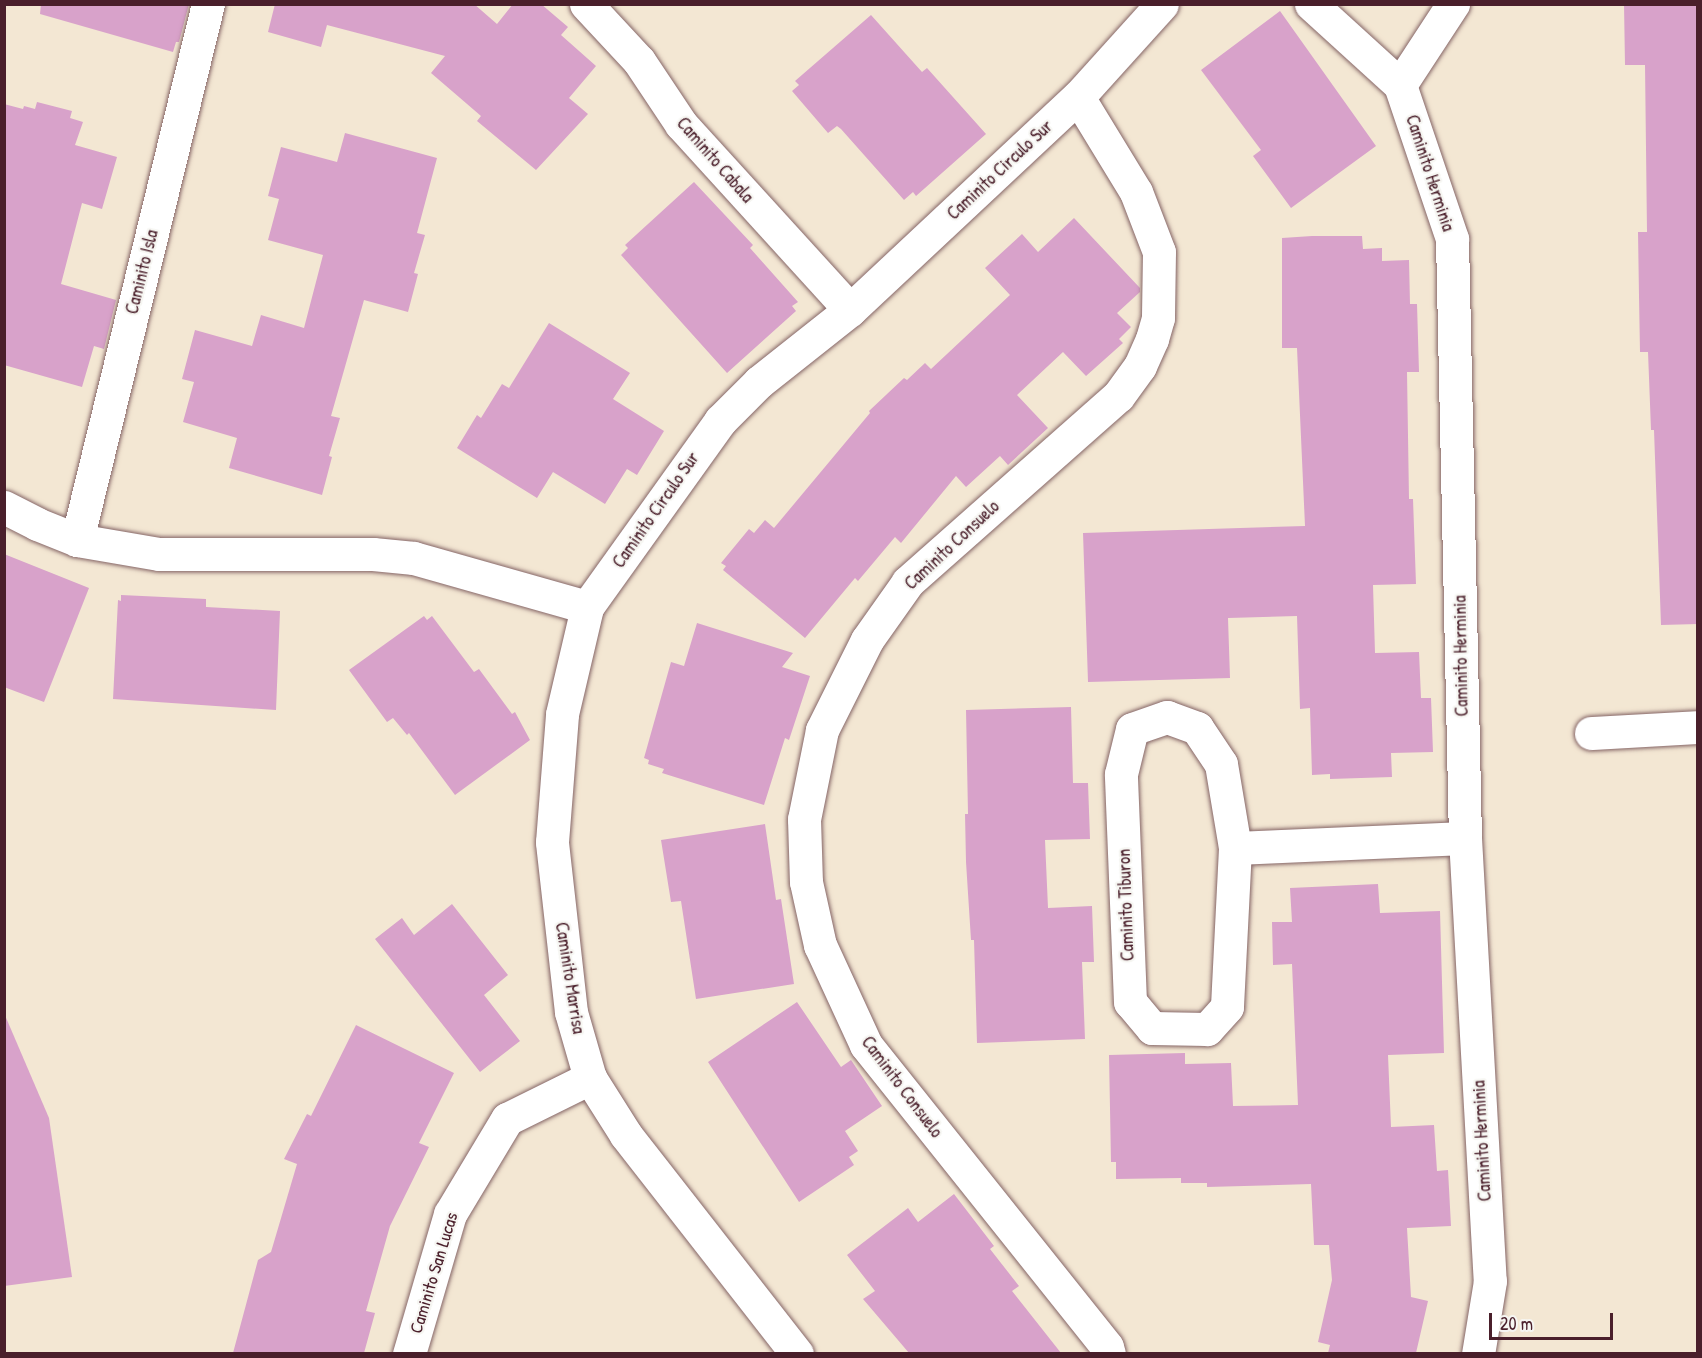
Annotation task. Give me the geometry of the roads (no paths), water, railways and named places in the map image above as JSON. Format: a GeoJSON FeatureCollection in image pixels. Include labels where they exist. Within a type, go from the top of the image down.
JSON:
{"type":"FeatureCollection","features":[{"type":"Feature","properties":{"kind":"street","name":"Caminito Isla"},"geometry":{"type":"LineString","coordinates":[[77,540],[208,4]]}},
{"type":"Feature","properties":{"kind":"street","name":"Caminito Cabala"},"geometry":{"type":"LineString","coordinates":[[586,4],[639,61],[681,124],[850,310]]}},
{"type":"Feature","properties":{"kind":"street","name":"Caminito Circulo Sur"},"geometry":{"type":"LineString","coordinates":[[587,607],[720,421],[759,382],[850,310],[1078,97],[1162,4]]}},
{"type":"Feature","properties":{"kind":"street","name":"Caminito Herminia"},"geometry":{"type":"LineString","coordinates":[[1311,4],[1400,85],[1452,238],[1464,838],[1490,1281],[1478,1353]]}},
{"type":"Feature","properties":{"kind":"street"},"geometry":{"type":"LineString","coordinates":[[1400,85],[1453,4]]}},
{"type":"Feature","properties":{"kind":"street","name":"Caminito Consuelo"},"geometry":{"type":"LineString","coordinates":[[1078,97],[1136,192],[1159,252],[1158,318],[1152,339],[1140,366],[1118,396],[908,582],[867,640],[822,729],[804,819],[806,882],[820,945],[866,1045],[1107,1347],[1109,1353]]}},
{"type":"Feature","properties":{"kind":"street"},"geometry":{"type":"LineString","coordinates":[[4,507],[37,524],[77,540],[159,554],[372,554],[414,558],[587,607]]}},
{"type":"Feature","properties":{"kind":"street","name":"Caminito Marrisa"},"geometry":{"type":"LineString","coordinates":[[587,607],[562,714],[552,842],[571,1012],[590,1078],[626,1135],[797,1353]]}},
{"type":"Feature","properties":{"kind":"street","name":"Caminito Tiburon"},"geometry":{"type":"LineString","coordinates":[[1167,717],[1197,728],[1221,765],[1235,848],[1227,1007],[1207,1029],[1152,1028],[1130,1002],[1121,774],[1132,729],[1167,717]]}},
{"type":"Feature","properties":{"kind":"street"},"geometry":{"type":"LineString","coordinates":[[1591,733],[1698,727]]}},
{"type":"Feature","properties":{"kind":"street"},"geometry":{"type":"LineString","coordinates":[[1235,848],[1464,838]]}},
{"type":"Feature","properties":{"kind":"street","name":"Caminito San Lucas"},"geometry":{"type":"LineString","coordinates":[[409,1353],[450,1214],[507,1119],[590,1078]]}}]}
